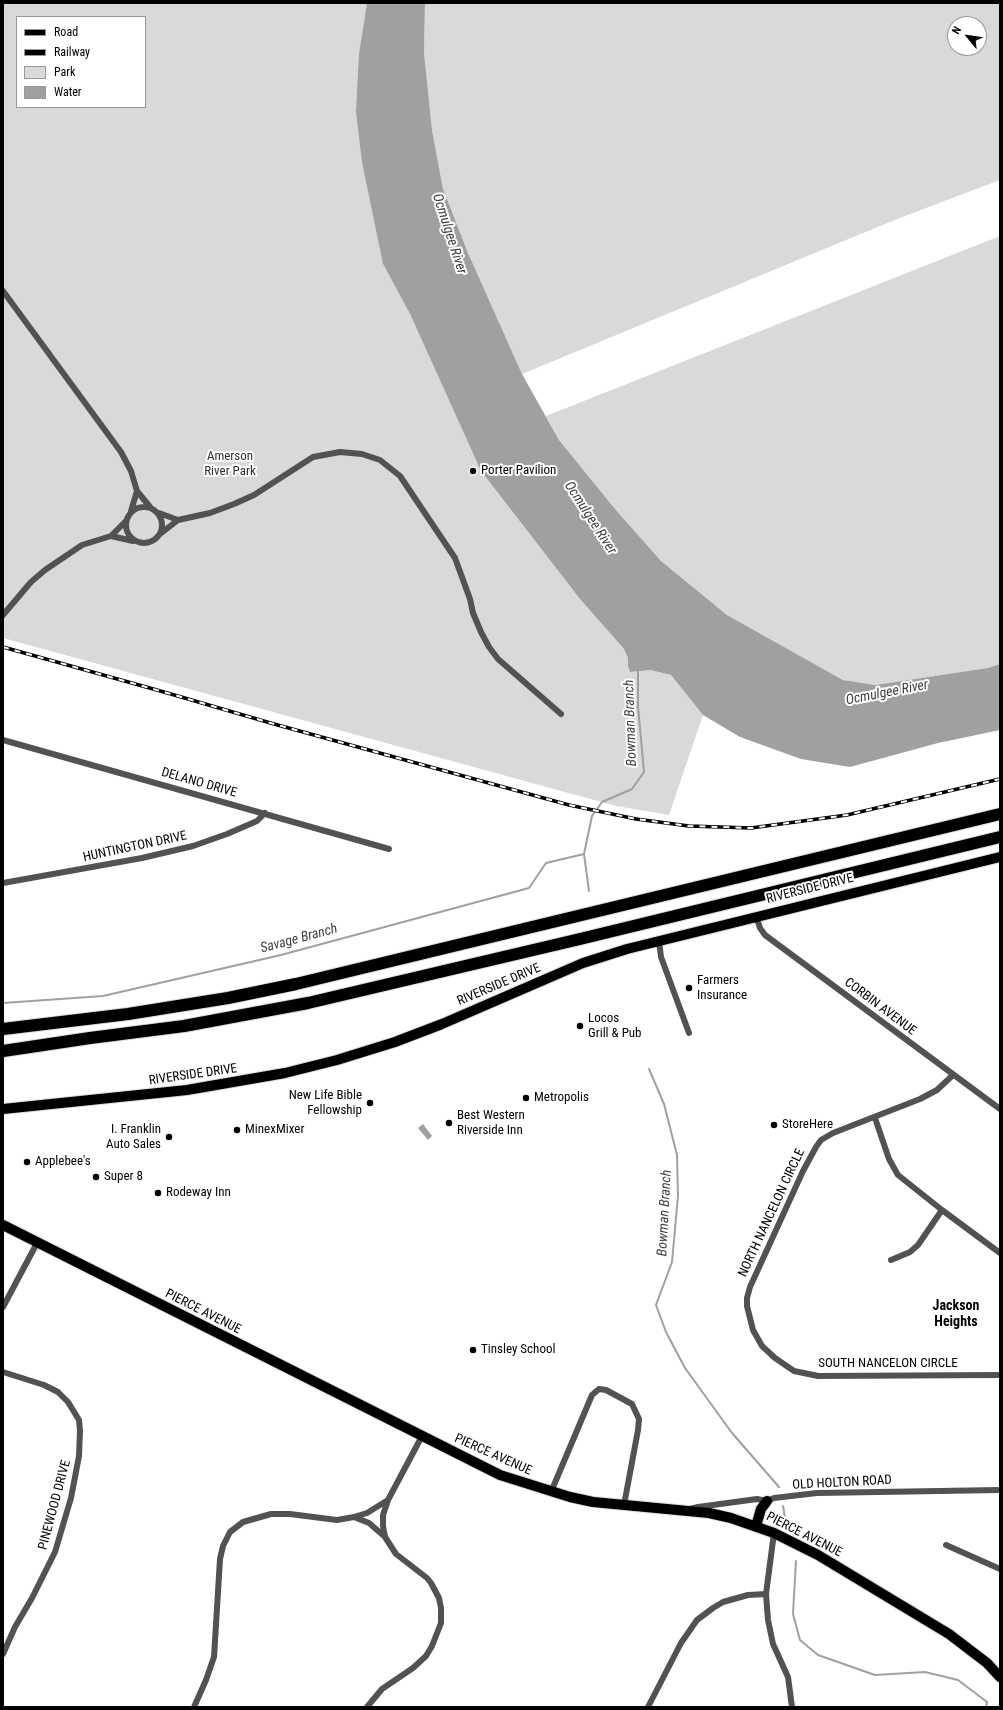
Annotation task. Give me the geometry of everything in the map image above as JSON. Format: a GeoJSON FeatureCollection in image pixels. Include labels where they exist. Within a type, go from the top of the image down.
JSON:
{"type":"FeatureCollection","features":[{"type":"Feature","properties":{"kind":"highway"},"geometry":{"type":"LineString","coordinates":[[3,1029],[128,1014],[228,998],[296,984],[1000,814]]}},
{"type":"Feature","properties":{"kind":"highway"},"geometry":{"type":"LineString","coordinates":[[3,1051],[184,1026],[308,1003],[1000,837]]}},
{"type":"Feature","properties":{"kind":"main road","name":"RIVERSIDE DRIVE"},"geometry":{"type":"LineString","coordinates":[[3,1109],[187,1090],[285,1074],[395,1042],[442,1024],[583,963],[627,949],[1000,856]]}},
{"type":"Feature","properties":{"kind":"main road","name":"PIERCE AVENUE"},"geometry":{"type":"LineString","coordinates":[[3,1225],[473,1463],[500,1475],[551,1492],[593,1502],[686,1510],[731,1518],[774,1533],[818,1556],[949,1634],[987,1663],[1000,1677]]}},
{"type":"Feature","properties":{"kind":"main road"},"geometry":{"type":"LineString","coordinates":[[756,1526],[761,1509],[767,1501]]}},
{"type":"Feature","properties":{"kind":"street"},"geometry":{"type":"LineString","coordinates":[[3,291],[121,452],[131,471],[137,491],[150,507],[159,513],[178,520]]}},
{"type":"Feature","properties":{"kind":"street"},"geometry":{"type":"LineString","coordinates":[[3,615],[31,582],[60,559],[82,545],[112,536],[141,543],[148,543],[155,540],[160,534],[178,520],[210,512],[254,495],[314,458],[340,452],[362,454],[380,460],[400,476],[455,558],[476,619],[489,647],[498,659],[561,714]]}},
{"type":"Feature","properties":{"kind":"street"},"geometry":{"type":"LineString","coordinates":[[112,536],[125,522],[131,511],[137,491]]}},
{"type":"Feature","properties":{"kind":"street"},"geometry":{"type":"LineString","coordinates":[[131,511],[137,507],[150,507]]}},
{"type":"Feature","properties":{"kind":"street"},"geometry":{"type":"LineString","coordinates":[[159,513],[162,520],[160,534]]}},
{"type":"Feature","properties":{"kind":"street"},"geometry":{"type":"LineString","coordinates":[[125,522],[125,529],[128,536],[134,541]]}},
{"type":"Feature","properties":{"kind":"street","name":"DELANO DRIVE"},"geometry":{"type":"LineString","coordinates":[[3,740],[389,848]]}},
{"type":"Feature","properties":{"kind":"street","name":"HUNTINGTON DRIVE"},"geometry":{"type":"LineString","coordinates":[[3,883],[142,858],[193,846],[257,821],[265,813]]}},
{"type":"Feature","properties":{"kind":"street","name":"CORBIN AVENUE"},"geometry":{"type":"LineString","coordinates":[[756,916],[760,928],[766,935],[953,1076],[1000,1109]]}},
{"type":"Feature","properties":{"kind":"street"},"geometry":{"type":"LineString","coordinates":[[659,941],[661,957],[689,1033]]}},
{"type":"Feature","properties":{"kind":"street","name":"NORTH NANCELON CIRCLE"},"geometry":{"type":"LineString","coordinates":[[762,1346],[749,1319],[747,1298],[750,1287],[803,1171],[816,1147],[821,1140],[833,1133],[875,1118],[926,1096],[937,1090],[953,1076]]}},
{"type":"Feature","properties":{"kind":"street"},"geometry":{"type":"LineString","coordinates":[[875,1118],[889,1159],[898,1175],[1000,1253]]}},
{"type":"Feature","properties":{"kind":"street"},"geometry":{"type":"LineString","coordinates":[[891,1260],[910,1252],[918,1245],[942,1210]]}},
{"type":"Feature","properties":{"kind":"street"},"geometry":{"type":"LineString","coordinates":[[3,1307],[37,1243]]}},
{"type":"Feature","properties":{"kind":"street","name":"SOUTH NANCELON CIRCLE"},"geometry":{"type":"LineString","coordinates":[[762,1346],[775,1358],[794,1371],[818,1376],[1000,1375]]}},
{"type":"Feature","properties":{"kind":"street","name":"PINEWOOD DRIVE"},"geometry":{"type":"LineString","coordinates":[[3,1372],[44,1385],[58,1392],[68,1402],[78,1420],[80,1431],[79,1456],[72,1491],[55,1552],[32,1598],[15,1627],[3,1654]]}},
{"type":"Feature","properties":{"kind":"street"},"geometry":{"type":"LineString","coordinates":[[551,1492],[592,1395],[599,1389],[606,1390],[632,1404],[639,1419],[624,1505]]}},
{"type":"Feature","properties":{"kind":"street"},"geometry":{"type":"LineString","coordinates":[[385,1537],[383,1515],[388,1500],[422,1436]]}},
{"type":"Feature","properties":{"kind":"street","name":"OLD HOLTON ROAD"},"geometry":{"type":"LineString","coordinates":[[686,1510],[698,1507],[757,1500],[767,1501],[774,1498],[817,1493],[1000,1490]]}},
{"type":"Feature","properties":{"kind":"street"},"geometry":{"type":"LineString","coordinates":[[194,1707],[214,1657],[220,1559],[225,1542],[230,1532],[243,1522],[271,1514],[290,1514],[337,1520],[354,1517],[367,1513],[388,1500]]}},
{"type":"Feature","properties":{"kind":"street"},"geometry":{"type":"LineString","coordinates":[[354,1517],[369,1523],[385,1537],[396,1554],[427,1578],[439,1598],[441,1608],[441,1623],[432,1646],[426,1656],[414,1668],[382,1690],[367,1707]]}},
{"type":"Feature","properties":{"kind":"street"},"geometry":{"type":"LineString","coordinates":[[774,1533],[766,1594],[768,1620],[773,1644],[788,1677],[792,1707]]}},
{"type":"Feature","properties":{"kind":"street"},"geometry":{"type":"LineString","coordinates":[[946,1545],[1000,1569]]}},
{"type":"Feature","properties":{"kind":"street"},"geometry":{"type":"LineString","coordinates":[[648,1707],[681,1642],[697,1620],[723,1602],[748,1595],[766,1594]]}},
{"type":"Feature","properties":{"kind":"green space","name":"Amerson River Park"},"geometry":{"type":"Polygon","coordinates":[[[3,3],[367,3],[359,53],[383,264],[410,314],[481,471],[580,599],[624,649],[628,658],[630,672],[650,670],[671,675],[703,715],[669,815],[616,806],[3,638],[3,3]]]}},
{"type":"Feature","properties":{"kind":"green space"},"geometry":{"type":"Polygon","coordinates":[[[425,3],[1000,3],[1000,180],[897,219],[522,374],[468,253],[443,189],[432,130],[424,52],[425,3]]]}},
{"type":"Feature","properties":{"kind":"green space"},"geometry":{"type":"Polygon","coordinates":[[[1000,236],[1000,664],[989,668],[875,685],[843,680],[727,615],[661,561],[615,509],[559,440],[546,416],[1000,236]]]}},
{"type":"Feature","properties":{"kind":"water","name":"Ocmulgee River"},"geometry":{"type":"Polygon","coordinates":[[[367,3],[425,3],[424,52],[432,130],[443,189],[468,253],[522,374],[559,440],[615,509],[661,561],[727,615],[843,680],[875,685],[988,668],[1000,664],[1000,730],[938,743],[850,767],[801,759],[740,737],[703,715],[671,675],[650,670],[630,672],[628,658],[624,649],[580,599],[481,471],[410,314],[383,264],[362,162],[356,112],[359,53],[367,3]]]}},
{"type":"Feature","properties":{"kind":"water"},"geometry":{"type":"Polygon","coordinates":[[[423,1124],[432,1136],[428,1140],[418,1128],[423,1124]]]}},
{"type":"Feature","properties":{"kind":"waterway","name":"Bowman Branch"},"geometry":{"type":"LineString","coordinates":[[589,891],[584,854],[592,816],[602,802],[632,789],[644,772],[638,706],[638,670]]}},
{"type":"Feature","properties":{"kind":"waterway","name":"Savage Branch"},"geometry":{"type":"LineString","coordinates":[[3,1003],[103,996],[281,955],[529,888],[546,863],[584,854]]}},
{"type":"Feature","properties":{"kind":"waterway","name":"Bowman Branch"},"geometry":{"type":"LineString","coordinates":[[649,1069],[664,1104],[677,1155],[678,1196],[672,1262],[656,1305],[666,1332],[685,1368],[732,1433],[779,1487]]}},
{"type":"Feature","properties":{"kind":"waterway","name":"Bowman Branch"},"geometry":{"type":"LineString","coordinates":[[783,1506],[786,1524]]}},
{"type":"Feature","properties":{"kind":"waterway","name":"Bowman Branch"},"geometry":{"type":"LineString","coordinates":[[796,1561],[793,1614],[800,1640],[818,1655],[875,1675],[925,1672],[958,1680],[987,1702],[986,1707]]}},
{"type":"Feature","properties":{"kind":"railway"},"geometry":{"type":"LineString","coordinates":[[3,647],[274,724],[569,805],[636,819],[689,826],[751,828],[847,815],[1000,779]]}},
{"type":"Feature","properties":{"kind":"place","name":"Porter Pavilion"},"geometry":{"type":"Point","coordinates":[473,471]}},
{"type":"Feature","properties":{"kind":"place","name":"Farmers Insurance"},"geometry":{"type":"Point","coordinates":[689,988]}},
{"type":"Feature","properties":{"kind":"place","name":"Locos Grill & Pub"},"geometry":{"type":"Point","coordinates":[580,1026]}},
{"type":"Feature","properties":{"kind":"place","name":"Metropolis"},"geometry":{"type":"Point","coordinates":[526,1098]}},
{"type":"Feature","properties":{"kind":"place","name":"New Life Bible Fellowship"},"geometry":{"type":"Point","coordinates":[370,1103]}},
{"type":"Feature","properties":{"kind":"place","name":"Best Western Riverside Inn"},"geometry":{"type":"Point","coordinates":[449,1123]}},
{"type":"Feature","properties":{"kind":"place","name":"StoreHere"},"geometry":{"type":"Point","coordinates":[774,1125]}},
{"type":"Feature","properties":{"kind":"place","name":"MinexMixer"},"geometry":{"type":"Point","coordinates":[237,1130]}},
{"type":"Feature","properties":{"kind":"place","name":"I. Franklin Auto Sales"},"geometry":{"type":"Point","coordinates":[169,1137]}},
{"type":"Feature","properties":{"kind":"place","name":"Applebee's"},"geometry":{"type":"Point","coordinates":[27,1162]}},
{"type":"Feature","properties":{"kind":"place","name":"Super 8"},"geometry":{"type":"Point","coordinates":[96,1177]}},
{"type":"Feature","properties":{"kind":"place","name":"Rodeway Inn"},"geometry":{"type":"Point","coordinates":[158,1193]}},
{"type":"Feature","properties":{"kind":"place","name":"Tinsley School"},"geometry":{"type":"Point","coordinates":[473,1350]}},
{"type":"Feature","properties":{"kind":"district","name":"Jackson Heights"},"geometry":{"type":"Point","coordinates":[956,1314]}}]}
